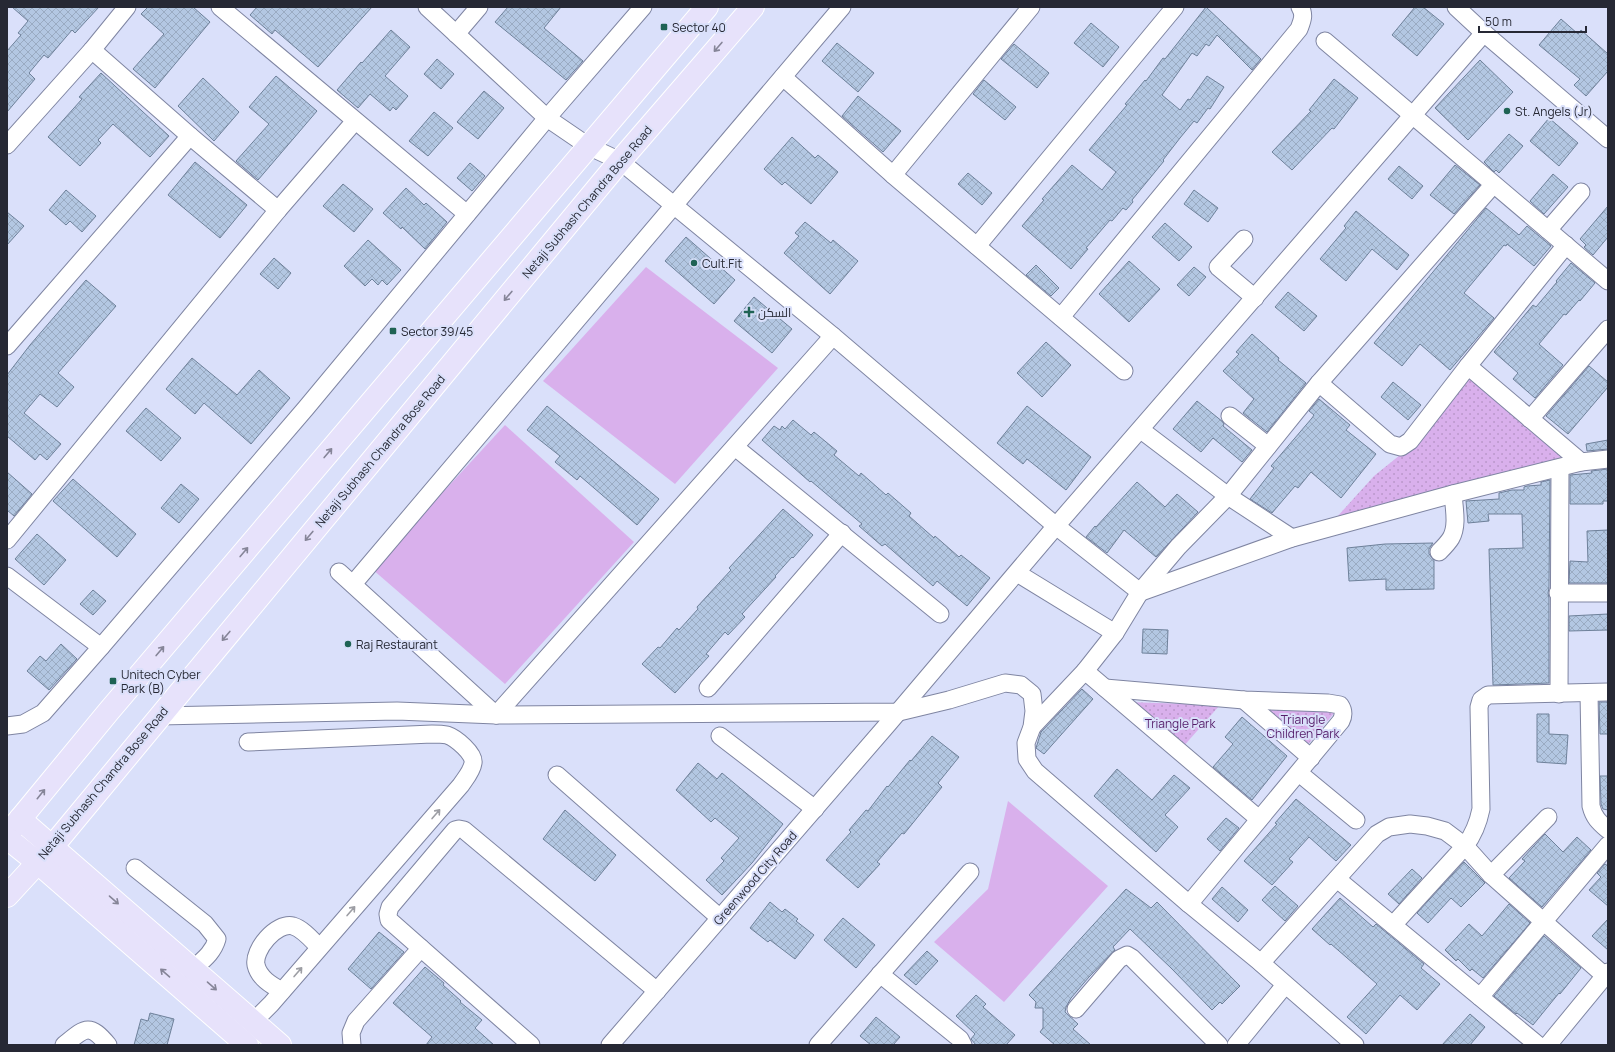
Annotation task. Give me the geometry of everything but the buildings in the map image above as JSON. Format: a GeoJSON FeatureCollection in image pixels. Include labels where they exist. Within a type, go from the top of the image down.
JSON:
{"type":"FeatureCollection","features":[{"type":"Feature","properties":{"kind":"main road"},"geometry":{"type":"LineString","coordinates":[[11,829],[109,711],[707,7]]}},
{"type":"Feature","properties":{"kind":"main road","name":"Netaji Subhash Chandra Bose Road"},"geometry":{"type":"LineString","coordinates":[[7,896],[52,847],[620,161],[753,7]]}},
{"type":"Feature","properties":{"kind":"main road"},"geometry":{"type":"LineString","coordinates":[[11,829],[52,847],[280,1045]]}},
{"type":"Feature","properties":{"kind":"main road"},"geometry":{"type":"LineString","coordinates":[[11,829],[37,862],[247,1045]]}},
{"type":"Feature","properties":{"kind":"street"},"geometry":{"type":"LineString","coordinates":[[7,145],[92,50],[126,7]]}},
{"type":"Feature","properties":{"kind":"street"},"geometry":{"type":"LineString","coordinates":[[220,7],[467,214]]}},
{"type":"Feature","properties":{"kind":"street"},"geometry":{"type":"LineString","coordinates":[[427,7],[547,118],[588,146],[620,161],[833,336],[1056,526],[1140,592]]}},
{"type":"Feature","properties":{"kind":"street"},"geometry":{"type":"LineString","coordinates":[[456,34],[479,7]]}},
{"type":"Feature","properties":{"kind":"street"},"geometry":{"type":"LineString","coordinates":[[7,726],[23,724],[43,713],[101,648],[306,408],[547,118],[643,7]]}},
{"type":"Feature","properties":{"kind":"street"},"geometry":{"type":"LineString","coordinates":[[353,584],[842,7]]}},
{"type":"Feature","properties":{"kind":"street"},"geometry":{"type":"LineString","coordinates":[[893,175],[1031,7]]}},
{"type":"Feature","properties":{"kind":"street"},"geometry":{"type":"LineString","coordinates":[[977,246],[1175,7]]}},
{"type":"Feature","properties":{"kind":"street"},"geometry":{"type":"LineString","coordinates":[[1061,317],[1299,29],[1303,19],[1303,12],[1300,7]]}},
{"type":"Feature","properties":{"kind":"street"},"geometry":{"type":"LineString","coordinates":[[1456,7],[1484,33],[1608,139]]}},
{"type":"Feature","properties":{"kind":"street","name":"Greenwood City Road"},"geometry":{"type":"LineString","coordinates":[[610,1045],[899,712],[1056,526],[1141,430],[1484,33]]}},
{"type":"Feature","properties":{"kind":"street"},"geometry":{"type":"LineString","coordinates":[[1325,42],[1608,281]]}},
{"type":"Feature","properties":{"kind":"street"},"geometry":{"type":"LineString","coordinates":[[92,50],[190,136],[278,210]]}},
{"type":"Feature","properties":{"kind":"street"},"geometry":{"type":"LineString","coordinates":[[783,77],[893,175],[1124,371]]}},
{"type":"Feature","properties":{"kind":"street"},"geometry":{"type":"LineString","coordinates":[[7,540],[278,210],[355,121]]}},
{"type":"Feature","properties":{"kind":"street"},"geometry":{"type":"LineString","coordinates":[[7,346],[190,136]]}},
{"type":"Feature","properties":{"kind":"street"},"geometry":{"type":"LineString","coordinates":[[1032,727],[1085,671],[1115,633],[1140,592],[1178,547],[1228,496],[1319,383],[1493,185]]}},
{"type":"Feature","properties":{"kind":"street"},"geometry":{"type":"LineString","coordinates":[[1548,230],[1581,192]]}},
{"type":"Feature","properties":{"kind":"street"},"geometry":{"type":"LineString","coordinates":[[1244,239],[1218,267],[1255,298]]}},
{"type":"Feature","properties":{"kind":"street"},"geometry":{"type":"LineString","coordinates":[[1319,383],[1390,444],[1401,447],[1410,441],[1468,366],[1566,245]]}},
{"type":"Feature","properties":{"kind":"street"},"geometry":{"type":"LineString","coordinates":[[1530,419],[1608,329]]}},
{"type":"Feature","properties":{"kind":"street"},"geometry":{"type":"LineString","coordinates":[[496,715],[833,336]]}},
{"type":"Feature","properties":{"kind":"street"},"geometry":{"type":"LineString","coordinates":[[1468,366],[1581,462]]}},
{"type":"Feature","properties":{"kind":"street"},"geometry":{"type":"LineString","coordinates":[[1230,416],[1268,446]]}},
{"type":"Feature","properties":{"kind":"street"},"geometry":{"type":"LineString","coordinates":[[1141,430],[1228,496],[1292,538]]}},
{"type":"Feature","properties":{"kind":"street"},"geometry":{"type":"LineString","coordinates":[[735,447],[940,614]]}},
{"type":"Feature","properties":{"kind":"street"},"geometry":{"type":"LineString","coordinates":[[1140,592],[1292,538],[1453,494],[1581,462],[1608,458]]}},
{"type":"Feature","properties":{"kind":"street"},"geometry":{"type":"LineString","coordinates":[[1559,694],[1558,593],[1560,468]]}},
{"type":"Feature","properties":{"kind":"street"},"geometry":{"type":"LineString","coordinates":[[1439,552],[1451,539],[1454,531],[1455,520],[1453,494]]}},
{"type":"Feature","properties":{"kind":"street"},"geometry":{"type":"LineString","coordinates":[[708,688],[842,533]]}},
{"type":"Feature","properties":{"kind":"street"},"geometry":{"type":"LineString","coordinates":[[339,572],[496,715]]}},
{"type":"Feature","properties":{"kind":"street"},"geometry":{"type":"LineString","coordinates":[[1017,572],[1115,633]]}},
{"type":"Feature","properties":{"kind":"street"},"geometry":{"type":"LineString","coordinates":[[7,576],[101,648]]}},
{"type":"Feature","properties":{"kind":"street"},"geometry":{"type":"LineString","coordinates":[[1558,593],[1608,593]]}},
{"type":"Feature","properties":{"kind":"street"},"geometry":{"type":"LineString","coordinates":[[1085,671],[1259,819]]}},
{"type":"Feature","properties":{"kind":"street"},"geometry":{"type":"LineString","coordinates":[[159,716],[397,712],[496,715],[899,712],[949,700],[1005,683],[1021,685],[1032,694],[1034,710],[1032,727],[1026,743],[1027,759],[1036,772],[1355,1045]]}},
{"type":"Feature","properties":{"kind":"street"},"geometry":{"type":"LineString","coordinates":[[1105,688],[1244,700],[1328,703],[1340,705],[1343,709],[1341,722],[1189,904]]}},
{"type":"Feature","properties":{"kind":"street"},"geometry":{"type":"LineString","coordinates":[[1393,925],[1474,836],[1481,809],[1479,708],[1481,700],[1488,695],[1608,692]]}},
{"type":"Feature","properties":{"kind":"street"},"geometry":{"type":"LineString","coordinates":[[1588,693],[1592,806],[1597,821],[1608,830]]}},
{"type":"Feature","properties":{"kind":"street"},"geometry":{"type":"LineString","coordinates":[[1244,700],[1311,758]]}},
{"type":"Feature","properties":{"kind":"street"},"geometry":{"type":"LineString","coordinates":[[442,735],[444,713]]}},
{"type":"Feature","properties":{"kind":"street"},"geometry":{"type":"LineString","coordinates":[[248,742],[432,734],[448,735],[460,743],[472,756],[474,762],[461,785],[282,991],[253,1022]]}},
{"type":"Feature","properties":{"kind":"street"},"geometry":{"type":"LineString","coordinates":[[720,736],[815,809]]}},
{"type":"Feature","properties":{"kind":"street"},"geometry":{"type":"LineString","coordinates":[[1299,773],[1356,820]]}},
{"type":"Feature","properties":{"kind":"street"},"geometry":{"type":"LineString","coordinates":[[557,775],[720,918]]}},
{"type":"Feature","properties":{"kind":"street"},"geometry":{"type":"LineString","coordinates":[[1491,875],[1548,817]]}},
{"type":"Feature","properties":{"kind":"street"},"geometry":{"type":"LineString","coordinates":[[1261,963],[1377,834],[1389,827],[1410,824],[1427,826],[1445,831],[1465,846],[1491,875],[1606,974],[1548,1045]]}},
{"type":"Feature","properties":{"kind":"street"},"geometry":{"type":"LineString","coordinates":[[531,1045],[389,920],[388,914],[390,907],[455,830],[464,830],[657,991]]}},
{"type":"Feature","properties":{"kind":"street"},"geometry":{"type":"LineString","coordinates":[[1480,997],[1608,845]]}},
{"type":"Feature","properties":{"kind":"street"},"geometry":{"type":"LineString","coordinates":[[135,868],[205,924],[217,939],[215,948],[211,953],[193,969]]}},
{"type":"Feature","properties":{"kind":"street"},"geometry":{"type":"LineString","coordinates":[[818,1045],[970,872]]}},
{"type":"Feature","properties":{"kind":"street"},"geometry":{"type":"LineString","coordinates":[[1337,878],[1538,1045]]}},
{"type":"Feature","properties":{"kind":"street"},"geometry":{"type":"LineString","coordinates":[[282,991],[266,981],[256,966],[258,952],[266,939],[281,927],[292,926],[303,932],[319,947]]}},
{"type":"Feature","properties":{"kind":"street"},"geometry":{"type":"LineString","coordinates":[[352,1045],[350,1033],[356,1021],[421,948]]}},
{"type":"Feature","properties":{"kind":"street"},"geometry":{"type":"LineString","coordinates":[[1076,1009],[1119,959],[1127,955],[1132,958],[1219,1045]]}},
{"type":"Feature","properties":{"kind":"street"},"geometry":{"type":"LineString","coordinates":[[880,974],[960,1039],[963,1045]]}},
{"type":"Feature","properties":{"kind":"street"},"geometry":{"type":"LineString","coordinates":[[1236,1045],[1285,985]]}},
{"type":"Feature","properties":{"kind":"street"},"geometry":{"type":"LineString","coordinates":[[64,1045],[81,1031],[89,1029],[99,1033],[108,1045]]}},
{"type":"Feature","properties":{"kind":"green space"},"geometry":{"type":"Polygon","coordinates":[[[646,267],[778,368],[675,484],[543,381],[646,267]]]}},
{"type":"Feature","properties":{"kind":"green space"},"geometry":{"type":"Polygon","coordinates":[[[1468,371],[1573,460],[1336,518],[1374,476],[1400,455],[1468,371]]]}},
{"type":"Feature","properties":{"kind":"green space"},"geometry":{"type":"Polygon","coordinates":[[[505,425],[634,542],[505,684],[372,569],[505,425]]]}},
{"type":"Feature","properties":{"kind":"green space","name":"Triangle Park"},"geometry":{"type":"Polygon","coordinates":[[[1126,702],[1220,705],[1182,748],[1126,702]]]}},
{"type":"Feature","properties":{"kind":"green space","name":"Triangle Children Park"},"geometry":{"type":"Polygon","coordinates":[[[1255,709],[1335,712],[1305,748],[1255,709]]]}},
{"type":"Feature","properties":{"kind":"green space"},"geometry":{"type":"Polygon","coordinates":[[[1008,801],[1108,886],[1004,1002],[934,942],[988,889],[1008,801]]]}},
{"type":"Feature","properties":{"kind":"place","name":"Sector 40"},"geometry":{"type":"Point","coordinates":[664,27]}},
{"type":"Feature","properties":{"kind":"place","name":"St. Angels (Jr)"},"geometry":{"type":"Point","coordinates":[1507,111]}},
{"type":"Feature","properties":{"kind":"place","name":"Cult.Fit"},"geometry":{"type":"Point","coordinates":[694,263]}},
{"type":"Feature","properties":{"kind":"place","name":"السكن"},"geometry":{"type":"Point","coordinates":[749,312]}},
{"type":"Feature","properties":{"kind":"place","name":"Sector 39/45"},"geometry":{"type":"Point","coordinates":[393,331]}},
{"type":"Feature","properties":{"kind":"place","name":"Raj Restaurant"},"geometry":{"type":"Point","coordinates":[348,644]}},
{"type":"Feature","properties":{"kind":"place","name":"Unitech Cyber Park (B)"},"geometry":{"type":"Point","coordinates":[113,681]}}]}
